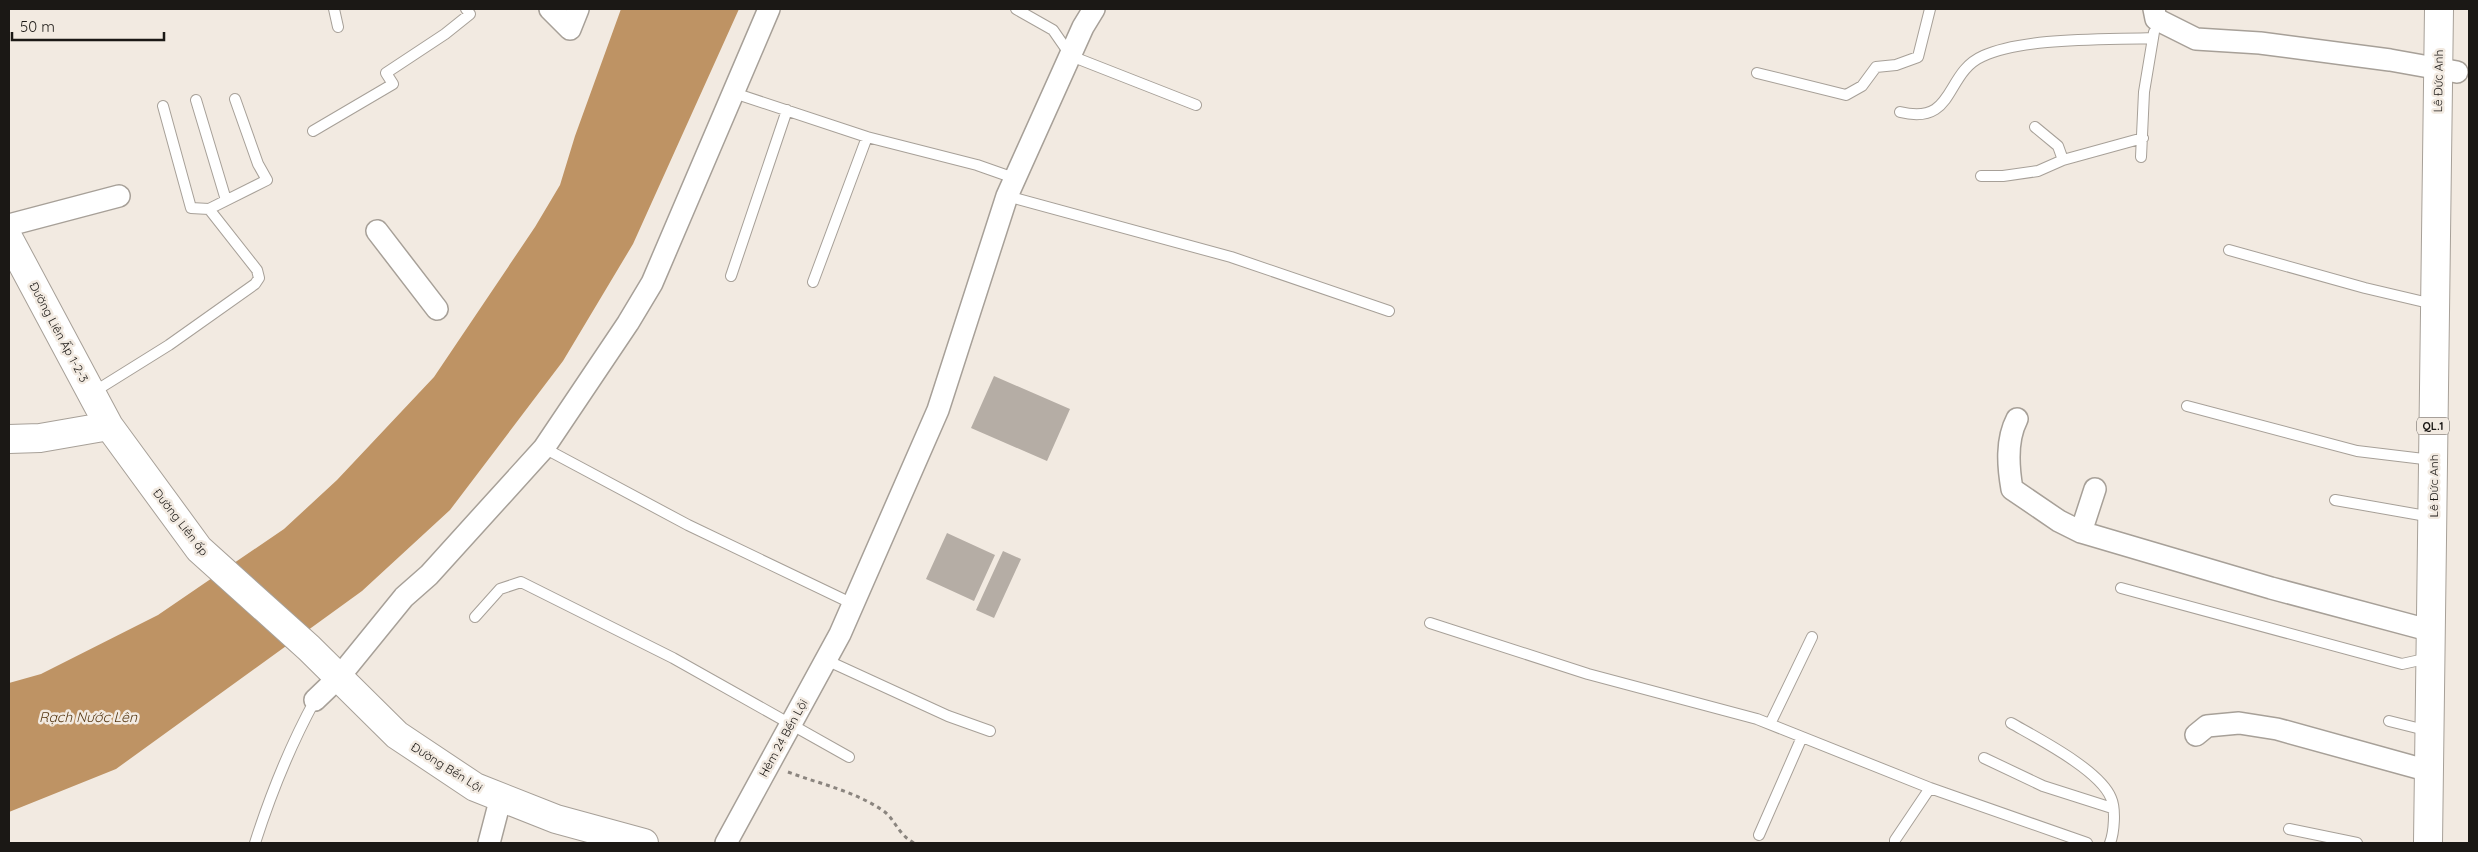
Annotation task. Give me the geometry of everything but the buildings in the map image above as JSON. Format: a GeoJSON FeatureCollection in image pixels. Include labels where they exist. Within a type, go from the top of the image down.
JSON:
{"type":"FeatureCollection","features":[{"type":"Feature","properties":{"kind":"main road","name":"Lê Đức Anh"},"geometry":{"type":"LineString","coordinates":[[2434,841],[2448,71],[2439,9]]}},
{"type":"Feature","properties":{"kind":"main road","name":"Lê Đức Anh"},"geometry":{"type":"LineString","coordinates":[[2434,841],[2429,771],[2429,731],[2432,644],[2436,305],[2448,71],[2458,9]]}},
{"type":"Feature","properties":{"kind":"main road","name":"Đường Liên Ấp 1-2-3"},"geometry":{"type":"LineString","coordinates":[[9,239],[109,426]]}},
{"type":"Feature","properties":{"kind":"main road"},"geometry":{"type":"LineString","coordinates":[[9,439],[40,438],[109,426]]}},
{"type":"Feature","properties":{"kind":"main road","name":"Đường Liên ấp"},"geometry":{"type":"LineString","coordinates":[[109,426],[199,549],[309,648]]}},
{"type":"Feature","properties":{"kind":"main road","name":"Đường Bến Lội"},"geometry":{"type":"LineString","coordinates":[[309,648],[397,736],[475,787],[556,818],[644,843]]}},
{"type":"Feature","properties":{"kind":"street"},"geometry":{"type":"LineString","coordinates":[[550,9],[570,29],[578,9]]}},
{"type":"Feature","properties":{"kind":"street"},"geometry":{"type":"LineString","coordinates":[[315,700],[339,677],[404,596],[429,575],[544,448],[628,323],[652,283],[769,9]]}},
{"type":"Feature","properties":{"kind":"street","name":"Hẻm 24 Bến Lội"},"geometry":{"type":"LineString","coordinates":[[726,843],[840,634],[938,410],[1011,187],[1083,27],[1094,9]]}},
{"type":"Feature","properties":{"kind":"street"},"geometry":{"type":"LineString","coordinates":[[2154,22],[2196,39],[2260,43],[2390,60],[2448,71]]}},
{"type":"Feature","properties":{"kind":"street"},"geometry":{"type":"LineString","coordinates":[[9,225],[119,196]]}},
{"type":"Feature","properties":{"kind":"street"},"geometry":{"type":"LineString","coordinates":[[377,231],[437,309]]}},
{"type":"Feature","properties":{"kind":"street"},"geometry":{"type":"LineString","coordinates":[[2017,419],[2012,427],[2008,464],[2012,488],[2058,521],[2081,532],[2271,588],[2432,644]]}},
{"type":"Feature","properties":{"kind":"street"},"geometry":{"type":"LineString","coordinates":[[2081,532],[2095,489]]}},
{"type":"Feature","properties":{"kind":"street"},"geometry":{"type":"LineString","coordinates":[[2196,735],[2207,726],[2239,723],[2277,729],[2429,771]]}},
{"type":"Feature","properties":{"kind":"street"},"geometry":{"type":"LineString","coordinates":[[488,843],[501,797]]}},
{"type":"Feature","properties":{"kind":"lane"},"geometry":{"type":"LineString","coordinates":[[334,9],[338,27]]}},
{"type":"Feature","properties":{"kind":"lane"},"geometry":{"type":"LineString","coordinates":[[313,131],[393,84],[386,73],[445,34],[470,14],[466,9]]}},
{"type":"Feature","properties":{"kind":"lane"},"geometry":{"type":"LineString","coordinates":[[1016,9],[1053,30],[1071,56],[1196,105]]}},
{"type":"Feature","properties":{"kind":"lane"},"geometry":{"type":"LineString","coordinates":[[1757,74],[1846,95],[1862,86],[1876,66],[1896,65],[1918,57],[1930,9]]}},
{"type":"Feature","properties":{"kind":"lane"},"geometry":{"type":"LineString","coordinates":[[1900,112],[1914,115],[1935,111],[1948,96],[1963,70],[1982,56],[2014,46],[2154,22],[2144,92],[2140,157]]}},
{"type":"Feature","properties":{"kind":"lane"},"geometry":{"type":"LineString","coordinates":[[734,93],[867,137],[977,165],[1011,187],[1389,311]]}},
{"type":"Feature","properties":{"kind":"lane"},"geometry":{"type":"LineString","coordinates":[[163,106],[190,208],[209,208],[266,180],[258,164],[235,99]]}},
{"type":"Feature","properties":{"kind":"lane"},"geometry":{"type":"LineString","coordinates":[[196,100],[226,200]]}},
{"type":"Feature","properties":{"kind":"lane"},"geometry":{"type":"LineString","coordinates":[[731,276],[787,110]]}},
{"type":"Feature","properties":{"kind":"lane"},"geometry":{"type":"LineString","coordinates":[[2035,127],[2058,146],[2063,160]]}},
{"type":"Feature","properties":{"kind":"lane"},"geometry":{"type":"LineString","coordinates":[[813,282],[867,137]]}},
{"type":"Feature","properties":{"kind":"lane"},"geometry":{"type":"LineString","coordinates":[[1981,176],[2003,176],[2038,171],[2063,160],[2142,138]]}},
{"type":"Feature","properties":{"kind":"lane"},"geometry":{"type":"LineString","coordinates":[[92,393],[169,345],[255,284],[259,278],[257,270],[209,208]]}},
{"type":"Feature","properties":{"kind":"lane"},"geometry":{"type":"LineString","coordinates":[[2229,250],[2436,305]]}},
{"type":"Feature","properties":{"kind":"lane"},"geometry":{"type":"LineString","coordinates":[[2187,406],[2357,451],[2433,460]]}},
{"type":"Feature","properties":{"kind":"lane"},"geometry":{"type":"LineString","coordinates":[[544,448],[688,526],[853,604]]}},
{"type":"Feature","properties":{"kind":"lane"},"geometry":{"type":"LineString","coordinates":[[2335,500],[2433,518]]}},
{"type":"Feature","properties":{"kind":"lane"},"geometry":{"type":"LineString","coordinates":[[475,616],[500,589],[510,584],[521,582],[673,658],[790,726],[848,756]]}},
{"type":"Feature","properties":{"kind":"lane"},"geometry":{"type":"LineString","coordinates":[[2121,588],[2402,664],[2432,644]]}},
{"type":"Feature","properties":{"kind":"lane"},"geometry":{"type":"LineString","coordinates":[[1430,623],[1588,674],[1770,724],[1930,788],[2087,843]]}},
{"type":"Feature","properties":{"kind":"lane"},"geometry":{"type":"LineString","coordinates":[[1770,724],[1812,637]]}},
{"type":"Feature","properties":{"kind":"lane"},"geometry":{"type":"LineString","coordinates":[[826,660],[948,716],[990,731]]}},
{"type":"Feature","properties":{"kind":"lane"},"geometry":{"type":"LineString","coordinates":[[255,843],[270,796],[300,728],[315,700]]}},
{"type":"Feature","properties":{"kind":"lane"},"geometry":{"type":"LineString","coordinates":[[2389,721],[2429,731]]}},
{"type":"Feature","properties":{"kind":"lane"},"geometry":{"type":"LineString","coordinates":[[2011,723],[2084,767],[2111,798],[2114,833],[2110,843]]}},
{"type":"Feature","properties":{"kind":"lane"},"geometry":{"type":"LineString","coordinates":[[1759,835],[1802,737]]}},
{"type":"Feature","properties":{"kind":"lane"},"geometry":{"type":"LineString","coordinates":[[1984,758],[2044,786],[2112,808]]}},
{"type":"Feature","properties":{"kind":"lane"},"geometry":{"type":"LineString","coordinates":[[1895,843],[1895,840],[1930,788]]}},
{"type":"Feature","properties":{"kind":"lane"},"geometry":{"type":"LineString","coordinates":[[2290,829],[2357,843]]}},
{"type":"Feature","properties":{"kind":"path"},"geometry":{"type":"LineString","coordinates":[[769,764],[850,793],[876,806],[884,811],[903,837],[914,843]]}},
{"type":"Feature","properties":{"kind":"water","name":"Rạch Nước Lên"},"geometry":{"type":"Polygon","coordinates":[[[621,9],[739,9],[633,244],[563,361],[450,510],[362,591],[116,769],[9,812],[9,683],[41,674],[158,615],[284,529],[337,480],[434,377],[535,227],[560,185],[575,136],[621,9]]]}}]}
